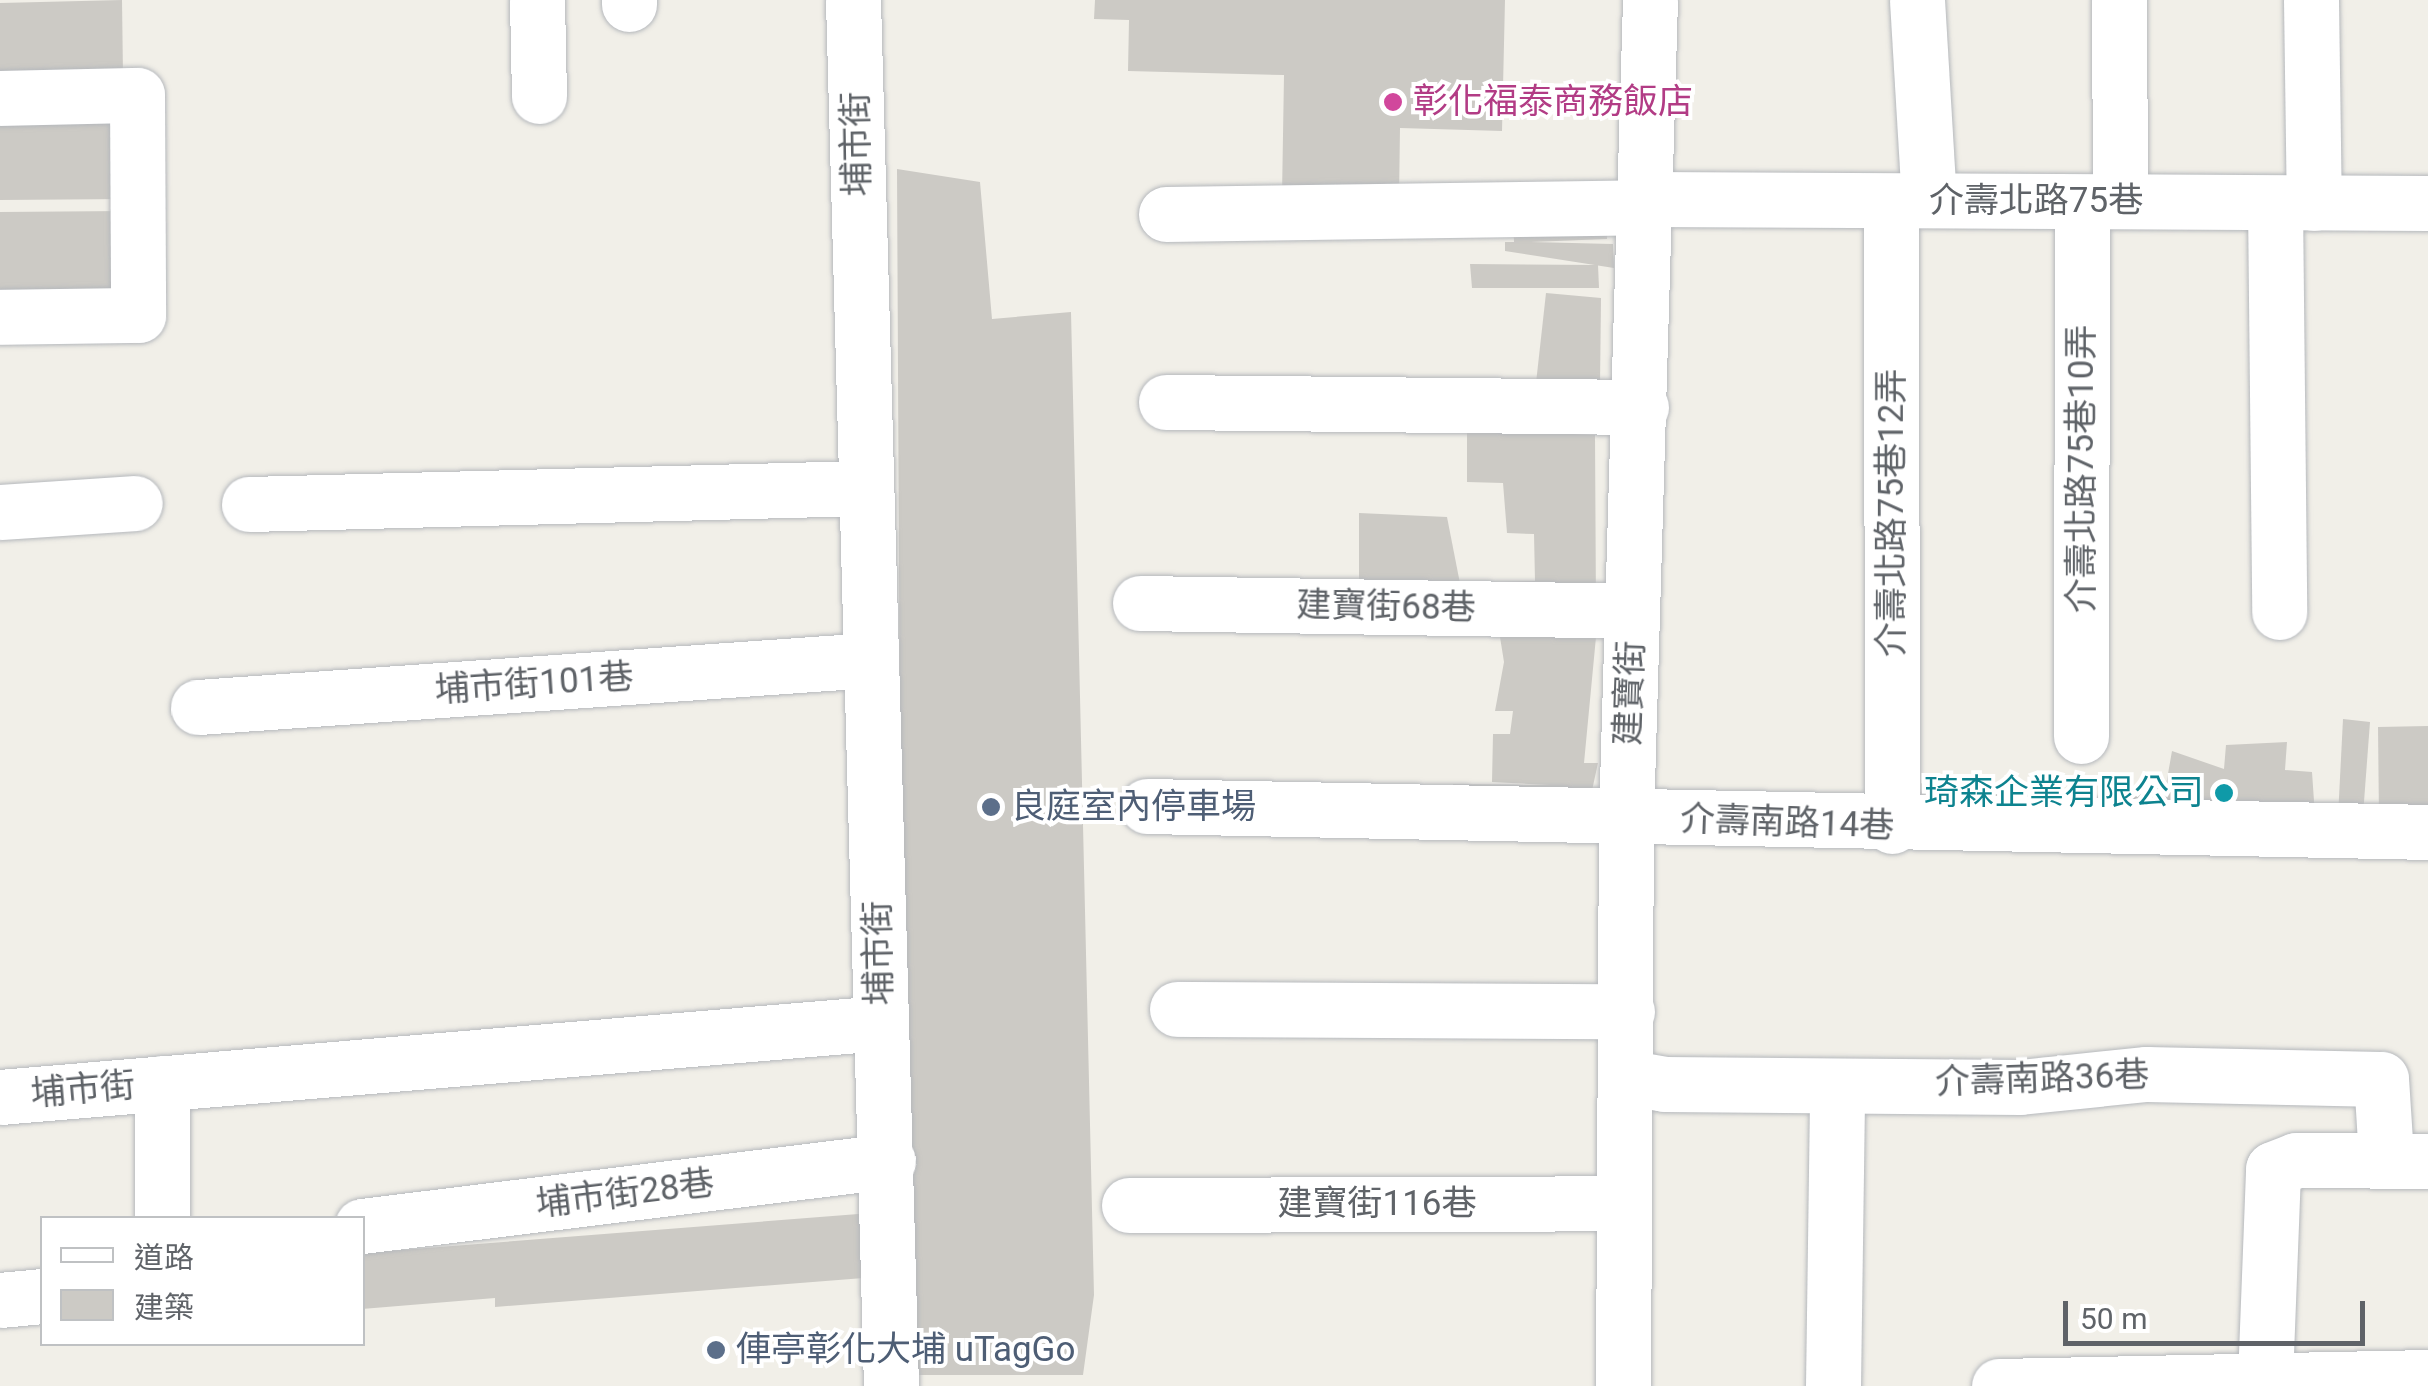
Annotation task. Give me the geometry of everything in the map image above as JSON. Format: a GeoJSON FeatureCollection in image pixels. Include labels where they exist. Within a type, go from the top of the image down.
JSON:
{"type":"FeatureCollection","features":[{"type":"Feature","properties":{"kind":"street"},"geometry":{"type":"LineString","coordinates":[[537,0],[540,96]]}},
{"type":"Feature","properties":{"kind":"street","name":"埔市街"},"geometry":{"type":"LineString","coordinates":[[0,1097],[881,1023],[854,0]]}},
{"type":"Feature","properties":{"kind":"street","name":"建寶街"},"geometry":{"type":"LineString","coordinates":[[1624,1386],[1626,818],[1650,0]]}},
{"type":"Feature","properties":{"kind":"street","name":"介壽北路75巷12弄"},"geometry":{"type":"LineString","coordinates":[[1892,826],[1917,0]]}},
{"type":"Feature","properties":{"kind":"street","name":"介壽北路75巷10弄"},"geometry":{"type":"LineString","coordinates":[[2081,736],[2101,201],[2119,0]]}},
{"type":"Feature","properties":{"kind":"street"},"geometry":{"type":"LineString","coordinates":[[2278,612],[2295,203],[2311,0]]}},
{"type":"Feature","properties":{"kind":"street"},"geometry":{"type":"LineString","coordinates":[[0,98],[137,95],[138,314],[0,316]]}},
{"type":"Feature","properties":{"kind":"street","name":"介壽北路75巷"},"geometry":{"type":"LineString","coordinates":[[1166,214],[1910,200],[2428,203]]}},
{"type":"Feature","properties":{"kind":"street"},"geometry":{"type":"LineString","coordinates":[[1166,402],[1640,407]]}},
{"type":"Feature","properties":{"kind":"street"},"geometry":{"type":"LineString","coordinates":[[249,504],[866,488]]}},
{"type":"Feature","properties":{"kind":"street"},"geometry":{"type":"LineString","coordinates":[[0,512],[135,504]]}},
{"type":"Feature","properties":{"kind":"street","name":"建寶街68巷"},"geometry":{"type":"LineString","coordinates":[[1140,603],[1632,611]]}},
{"type":"Feature","properties":{"kind":"street","name":"埔市街101巷"},"geometry":{"type":"LineString","coordinates":[[198,707],[870,660]]}},
{"type":"Feature","properties":{"kind":"street","name":"介壽南路14巷"},"geometry":{"type":"LineString","coordinates":[[1147,806],[1892,826],[2428,832]]}},
{"type":"Feature","properties":{"kind":"street"},"geometry":{"type":"LineString","coordinates":[[1178,1009],[1627,1011]]}},
{"type":"Feature","properties":{"kind":"street"},"geometry":{"type":"LineString","coordinates":[[881,1023],[888,1162],[890,1386]]}},
{"type":"Feature","properties":{"kind":"street","name":"介壽南路36巷"},"geometry":{"type":"LineString","coordinates":[[1625,1077],[1664,1084],[2020,1087],[2146,1074],[2381,1079],[2407,1159],[2296,1160],[2273,1169],[2265,1380]]}},
{"type":"Feature","properties":{"kind":"street"},"geometry":{"type":"LineString","coordinates":[[162,1083],[162,1216]]}},
{"type":"Feature","properties":{"kind":"street"},"geometry":{"type":"LineString","coordinates":[[1832,1386],[1837,1086]]}},
{"type":"Feature","properties":{"kind":"street","name":"埔市街28巷"},"geometry":{"type":"LineString","coordinates":[[365,1226],[888,1162]]}},
{"type":"Feature","properties":{"kind":"street","name":"建寶街116巷"},"geometry":{"type":"LineString","coordinates":[[1130,1205],[1624,1203]]}},
{"type":"Feature","properties":{"kind":"street"},"geometry":{"type":"LineString","coordinates":[[0,1300],[40,1296]]}},
{"type":"Feature","properties":{"kind":"street"},"geometry":{"type":"LineString","coordinates":[[1999,1386],[2428,1376]]}},
{"type":"Feature","properties":{"kind":"building"},"geometry":{"type":"Polygon","coordinates":[[[122,0],[123,76],[0,77],[0,3],[122,0]]]}},
{"type":"Feature","properties":{"kind":"building","name":"彰化福泰商務飯店"},"geometry":{"type":"Polygon","coordinates":[[[1095,0],[1505,0],[1502,131],[1400,128],[1399,198],[1282,195],[1284,75],[1128,71],[1129,20],[1094,19],[1095,0]]]}},
{"type":"Feature","properties":{"kind":"building"},"geometry":{"type":"Polygon","coordinates":[[[129,122],[129,199],[0,200],[0,123],[129,122]]]}},
{"type":"Feature","properties":{"kind":"building","name":"良庭室內停車場"},"geometry":{"type":"Polygon","coordinates":[[[897,169],[980,182],[992,319],[1071,312],[1094,1295],[1083,1375],[903,1375],[897,169]]]}},
{"type":"Feature","properties":{"kind":"building"},"geometry":{"type":"Polygon","coordinates":[[[125,211],[125,298],[0,298],[0,212],[125,211]]]}},
{"type":"Feature","properties":{"kind":"building"},"geometry":{"type":"Polygon","coordinates":[[[1513,214],[1606,216],[1607,239],[1531,242],[1613,244],[1614,268],[1505,251],[1505,242],[1514,242],[1513,214]]]}},
{"type":"Feature","properties":{"kind":"building"},"geometry":{"type":"Polygon","coordinates":[[[1470,264],[1598,265],[1599,288],[1472,288],[1470,264]]]}},
{"type":"Feature","properties":{"kind":"building"},"geometry":{"type":"Polygon","coordinates":[[[1546,293],[1601,298],[1600,385],[1536,383],[1546,293]]]}},
{"type":"Feature","properties":{"kind":"building"},"geometry":{"type":"Polygon","coordinates":[[[1467,429],[1595,435],[1596,611],[1466,583],[1535,581],[1534,534],[1507,533],[1503,483],[1467,482],[1467,429]]]}},
{"type":"Feature","properties":{"kind":"building"},"geometry":{"type":"Polygon","coordinates":[[[1359,513],[1447,517],[1465,609],[1359,607],[1359,513]]]}},
{"type":"Feature","properties":{"kind":"building"},"geometry":{"type":"Polygon","coordinates":[[[1500,637],[1596,637],[1584,763],[1598,763],[1586,818],[1452,814],[1453,784],[1550,785],[1492,782],[1493,734],[1510,734],[1513,711],[1495,711],[1504,662],[1500,637]]]}},
{"type":"Feature","properties":{"kind":"building"},"geometry":{"type":"Polygon","coordinates":[[[2343,719],[2370,722],[2363,815],[2338,817],[2343,719]]]}},
{"type":"Feature","properties":{"kind":"building"},"geometry":{"type":"Polygon","coordinates":[[[2428,726],[2428,816],[2379,820],[2378,727],[2428,726]]]}},
{"type":"Feature","properties":{"kind":"building","name":"琦森企業有限公司"},"geometry":{"type":"Polygon","coordinates":[[[2287,742],[2285,770],[2312,772],[2316,830],[2103,802],[2166,785],[2172,751],[2224,769],[2226,745],[2287,742]]]}},
{"type":"Feature","properties":{"kind":"building"},"geometry":{"type":"Polygon","coordinates":[[[884,1212],[889,1276],[495,1307],[495,1298],[365,1309],[365,1253],[884,1212]]]}},
{"type":"Feature","properties":{"kind":"place","name":"彰化福泰商務飯店"},"geometry":{"type":"Point","coordinates":[1393,102]}},
{"type":"Feature","properties":{"kind":"place","name":"琦森企業有限公司"},"geometry":{"type":"Point","coordinates":[2224,793]}},
{"type":"Feature","properties":{"kind":"place","name":"良庭室內停車場"},"geometry":{"type":"Point","coordinates":[991,807]}},
{"type":"Feature","properties":{"kind":"place","name":"俥亭彰化大埔 uTagGo"},"geometry":{"type":"Point","coordinates":[716,1350]}}]}
